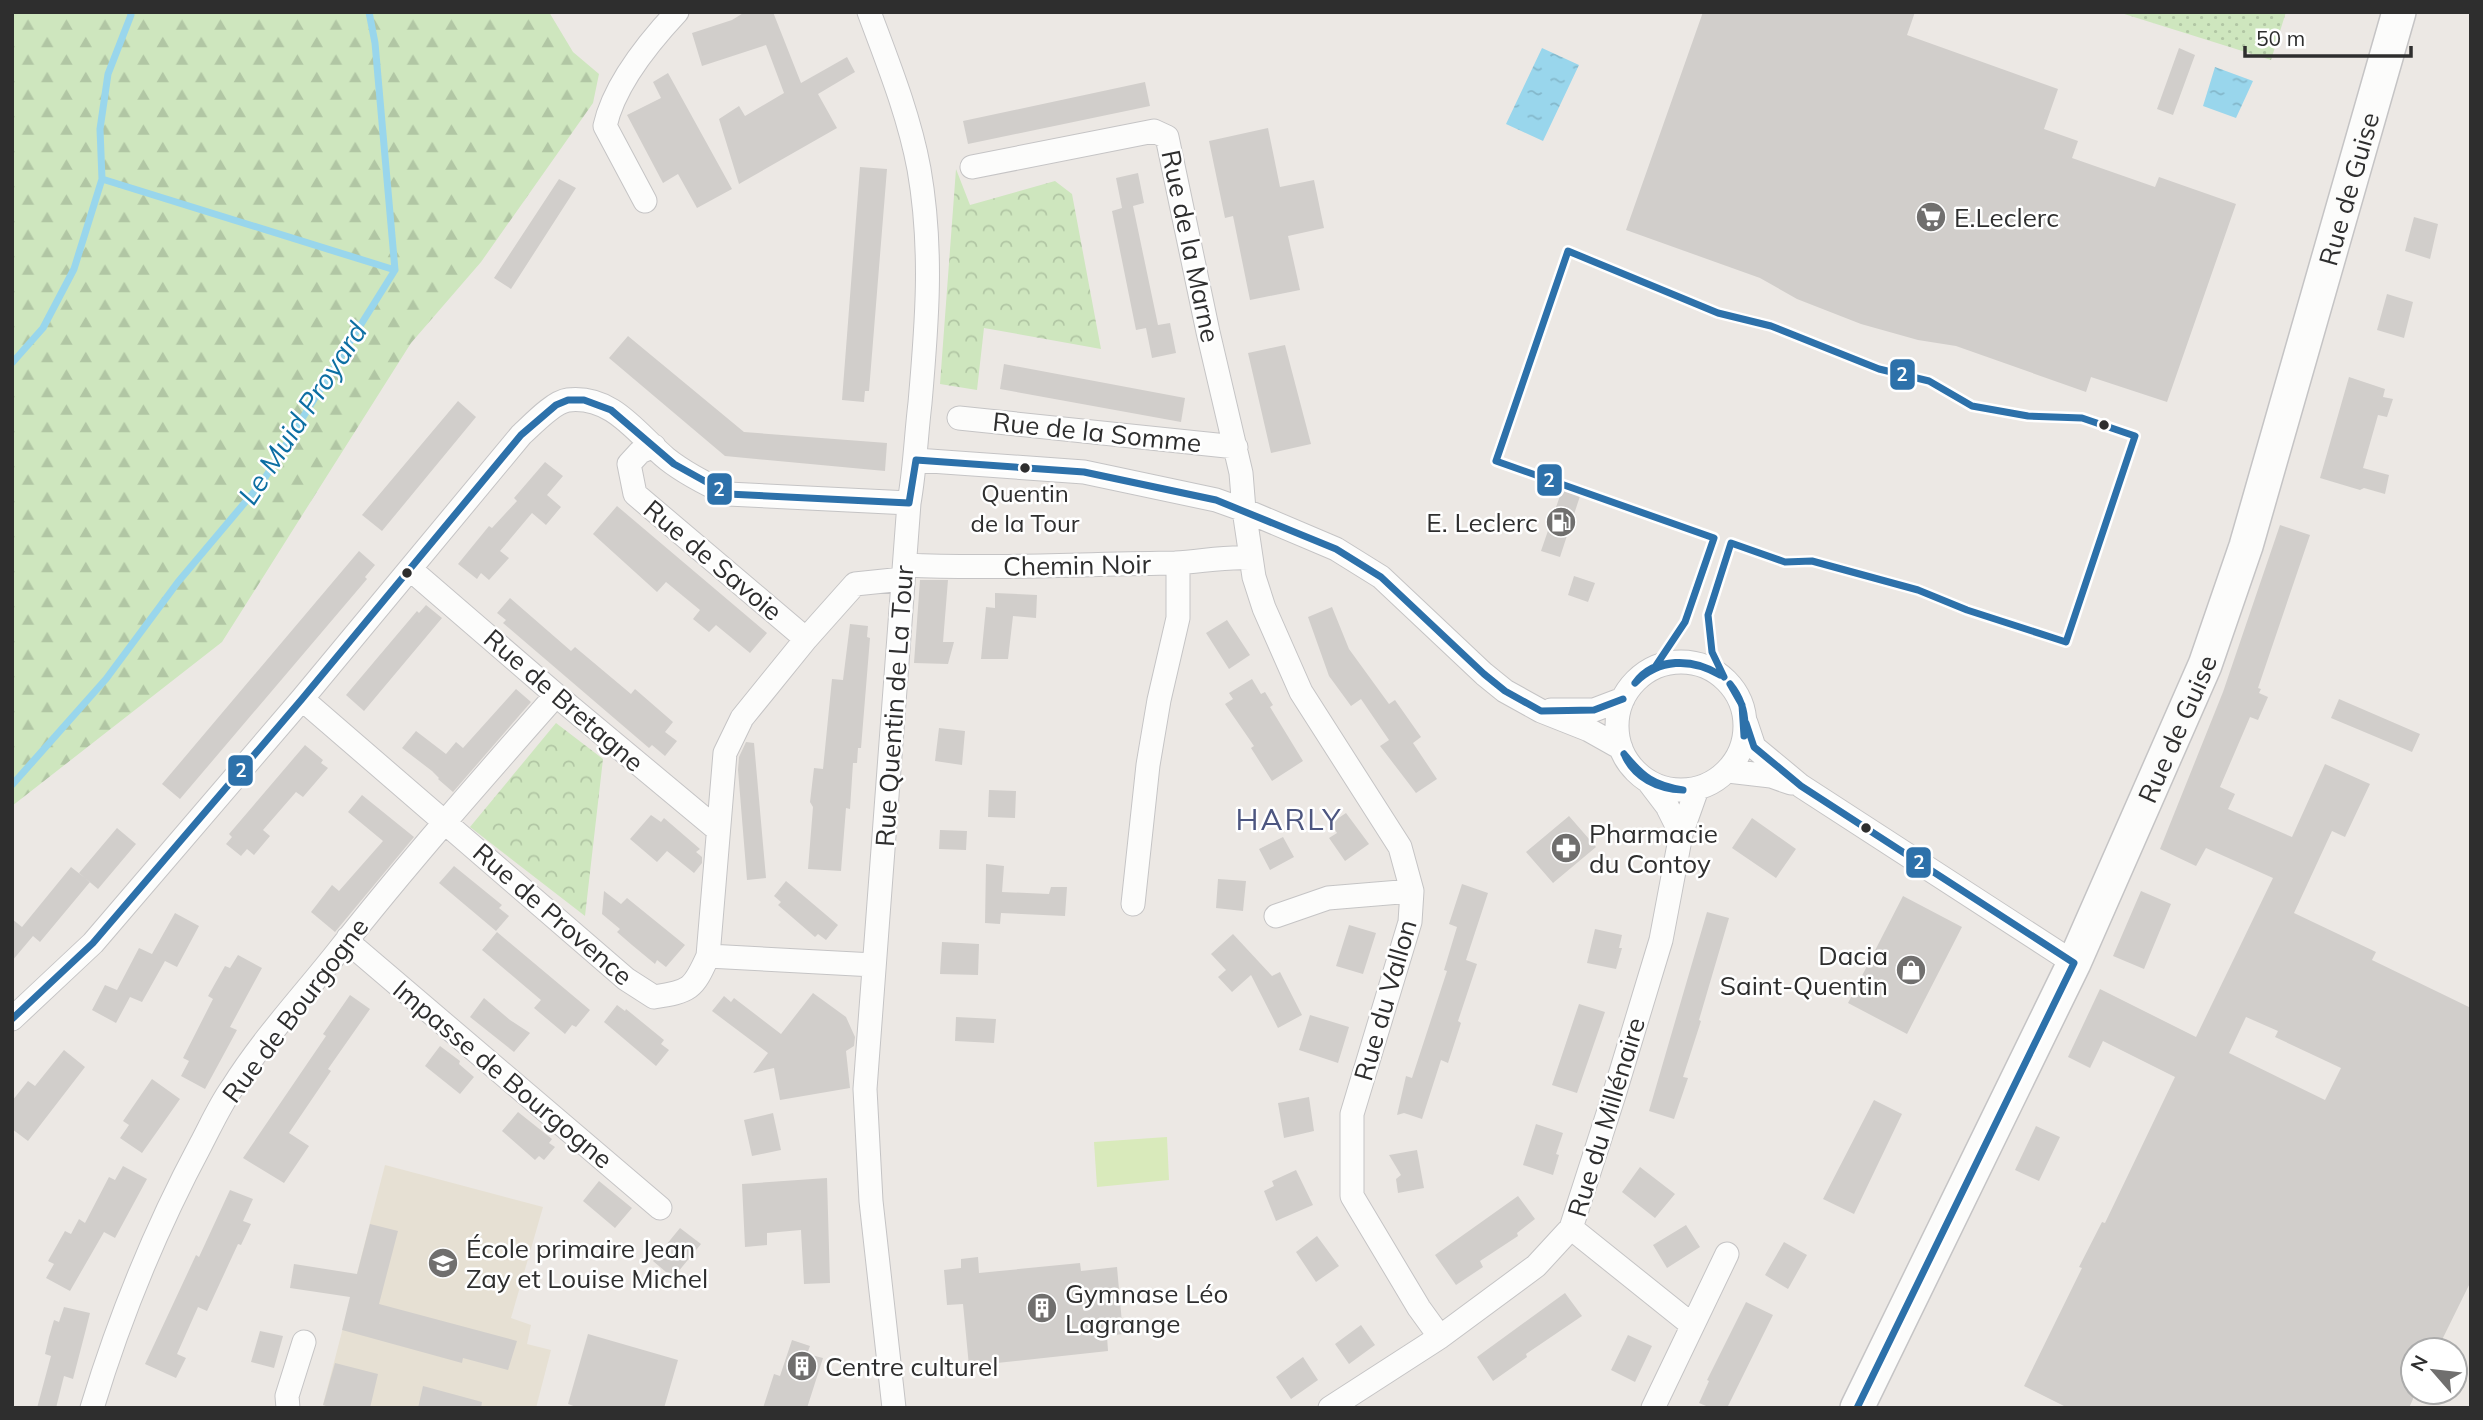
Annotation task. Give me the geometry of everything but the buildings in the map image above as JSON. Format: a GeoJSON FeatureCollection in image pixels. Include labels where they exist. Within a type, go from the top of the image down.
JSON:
{"type":"FeatureCollection","features":[{"type":"Feature","properties":{"kind":"main road","name":"Rue de Guise"},"geometry":{"type":"LineString","coordinates":[[1857,1408],[2074,963],[2204,665],[2246,546],[2399,12]]}},
{"type":"Feature","properties":{"kind":"street"},"geometry":{"type":"LineString","coordinates":[[645,201],[605,126],[619,87],[677,12]]}},
{"type":"Feature","properties":{"kind":"street","name":"Rue Quentin de La Tour"},"geometry":{"type":"LineString","coordinates":[[869,12],[897,87],[919,168],[929,252],[927,318],[916,460],[909,503],[865,1089],[871,1201],[894,1408]]}},
{"type":"Feature","properties":{"kind":"street","name":"Rue de la Marne"},"geometry":{"type":"LineString","coordinates":[[972,167],[1154,131],[1167,137],[1208,332],[1236,447],[1244,510]]}},
{"type":"Feature","properties":{"kind":"street"},"geometry":{"type":"LineString","coordinates":[[12,1020],[93,943],[302,699],[521,435],[541,415],[566,400],[599,403],[622,416],[654,446],[701,482],[728,494],[909,503]]}},
{"type":"Feature","properties":{"kind":"street","name":"Rue de la Somme"},"geometry":{"type":"LineString","coordinates":[[959,418],[1236,447]]}},
{"type":"Feature","properties":{"kind":"street","name":"Rue de Savoie"},"geometry":{"type":"LineString","coordinates":[[654,446],[640,452],[629,464],[635,494],[806,639]]}},
{"type":"Feature","properties":{"kind":"street"},"geometry":{"type":"LineString","coordinates":[[916,460],[1084,472],[1216,500],[1244,510],[1336,549],[1381,577],[1505,691],[1621,748]]}},
{"type":"Feature","properties":{"kind":"street","name":"Rue du Vallon"},"geometry":{"type":"LineString","coordinates":[[1244,510],[1250,558],[1264,608],[1301,692],[1400,847],[1412,891],[1410,922],[1352,1114],[1352,1196],[1419,1308],[1440,1337]]}},
{"type":"Feature","properties":{"kind":"street","name":"Chemin Noir"},"geometry":{"type":"LineString","coordinates":[[708,956],[725,753],[742,718],[855,583],[904,572],[967,568],[1108,562],[1178,563],[1233,557],[1250,558]]}},
{"type":"Feature","properties":{"kind":"street"},"geometry":{"type":"LineString","coordinates":[[1133,904],[1158,699],[1178,618],[1178,563]]}},
{"type":"Feature","properties":{"kind":"street","name":"Rue de Bretagne"},"geometry":{"type":"LineString","coordinates":[[410,569],[718,830]]}},
{"type":"Feature","properties":{"kind":"street"},"geometry":{"type":"LineString","coordinates":[[1681,834],[1667,806],[1648,781],[1628,762],[1617,732],[1618,715],[1631,686],[1655,667],[1673,662],[1691,662],[1708,667],[1724,677],[1735,690],[1742,706],[1754,747],[1801,786],[2074,963]]}},
{"type":"Feature","properties":{"kind":"street","name":"Rue de Bourgogne"},"geometry":{"type":"LineString","coordinates":[[92,1408],[144,1260],[172,1199],[232,1088],[282,1018],[445,821],[556,695]]}},
{"type":"Feature","properties":{"kind":"street","name":"Rue de Provence"},"geometry":{"type":"LineString","coordinates":[[302,699],[626,979],[654,998],[684,992],[699,976],[708,956]]}},
{"type":"Feature","properties":{"kind":"street"},"geometry":{"type":"LineString","coordinates":[[1541,710],[1594,710],[1623,699]]}},
{"type":"Feature","properties":{"kind":"street"},"geometry":{"type":"LineString","coordinates":[[1648,781],[1671,789],[1697,789],[1713,782],[1728,771],[1738,757],[1746,723]]}},
{"type":"Feature","properties":{"kind":"street"},"geometry":{"type":"LineString","coordinates":[[1728,771],[1771,776],[1801,786]]}},
{"type":"Feature","properties":{"kind":"street","name":"Rue du Millénaire"},"geometry":{"type":"LineString","coordinates":[[1330,1408],[1440,1337],[1536,1266],[1571,1228],[1661,940],[1681,834],[1697,789]]}},
{"type":"Feature","properties":{"kind":"street"},"geometry":{"type":"LineString","coordinates":[[1276,916],[1328,898],[1412,891]]}},
{"type":"Feature","properties":{"kind":"street","name":"Impasse de Bourgogne"},"geometry":{"type":"LineString","coordinates":[[348,938],[355,948],[660,1208]]}},
{"type":"Feature","properties":{"kind":"street"},"geometry":{"type":"LineString","coordinates":[[708,956],[874,965]]}},
{"type":"Feature","properties":{"kind":"street"},"geometry":{"type":"LineString","coordinates":[[1571,1228],[1692,1325]]}},
{"type":"Feature","properties":{"kind":"street"},"geometry":{"type":"LineString","coordinates":[[1653,1408],[1727,1254]]}},
{"type":"Feature","properties":{"kind":"street"},"geometry":{"type":"LineString","coordinates":[[288,1408],[287,1396],[304,1342]]}},
{"type":"Feature","properties":{"kind":"shaded area","name":"École primaire Jean Zay et Louise Michel"},"geometry":{"type":"Polygon","coordinates":[[[385,1165],[543,1207],[511,1318],[531,1325],[527,1344],[551,1350],[536,1408],[332,1408],[323,1405],[385,1165]]]}},
{"type":"Feature","properties":{"kind":"green space"},"geometry":{"type":"Polygon","coordinates":[[[12,12],[549,12],[573,52],[599,74],[593,103],[481,262],[411,343],[222,642],[12,806],[12,12]]]}},
{"type":"Feature","properties":{"kind":"green space"},"geometry":{"type":"Polygon","coordinates":[[[2118,12],[2286,12],[2271,60],[2118,12]]]}},
{"type":"Feature","properties":{"kind":"green space"},"geometry":{"type":"Polygon","coordinates":[[[956,169],[970,205],[1055,181],[1072,194],[1101,349],[984,328],[977,390],[940,384],[956,169]]]}},
{"type":"Feature","properties":{"kind":"green space"},"geometry":{"type":"Polygon","coordinates":[[[556,723],[603,759],[585,916],[470,827],[556,723]]]}},
{"type":"Feature","properties":{"kind":"green space"},"geometry":{"type":"Polygon","coordinates":[[[1167,1137],[1169,1180],[1097,1187],[1094,1142],[1167,1137]]]}},
{"type":"Feature","properties":{"kind":"water"},"geometry":{"type":"Polygon","coordinates":[[[1542,48],[1579,65],[1543,141],[1506,124],[1542,48]]]}},
{"type":"Feature","properties":{"kind":"water"},"geometry":{"type":"Polygon","coordinates":[[[2215,67],[2253,81],[2236,118],[2203,106],[2215,67]]]}},
{"type":"Feature","properties":{"kind":"waterway"},"geometry":{"type":"LineString","coordinates":[[12,363],[43,328],[74,269],[102,179],[100,129],[108,74],[130,12]]}},
{"type":"Feature","properties":{"kind":"waterway","name":"Le Muid Proyard"},"geometry":{"type":"LineString","coordinates":[[12,785],[106,679],[178,582],[263,481],[395,270],[375,43],[369,12]]}},
{"type":"Feature","properties":{"kind":"waterway"},"geometry":{"type":"LineString","coordinates":[[102,179],[395,270]]}},
{"type":"Feature","properties":{"kind":"transit line","name":"2"},"geometry":{"type":"LineString","coordinates":[[1655,667],[1685,622],[1714,538],[1496,461],[1568,251],[1718,313],[1771,326],[1879,369],[1929,381],[1972,406],[2028,416],[2082,418],[2135,436],[2066,642],[1967,610],[1918,590],[1812,561],[1785,562],[1731,543],[1708,615],[1712,652],[1724,677]]}},
{"type":"Feature","properties":{"kind":"transit line","name":"2"},"geometry":{"type":"LineString","coordinates":[[12,1019],[93,943],[302,699],[521,435],[556,405],[568,400],[584,400],[611,410],[674,464],[728,494],[909,503],[916,460],[1084,472],[1216,500],[1336,549],[1381,577],[1484,674],[1505,691],[1541,711],[1594,710],[1623,699]]}},
{"type":"Feature","properties":{"kind":"transit line","name":"2"},"geometry":{"type":"LineString","coordinates":[[1635,683],[1653,668],[1675,662],[1699,665],[1720,675]]}},
{"type":"Feature","properties":{"kind":"transit line","name":"2"},"geometry":{"type":"LineString","coordinates":[[1635,683],[1644,675],[1665,665],[1687,664],[1709,669],[1720,675]]}},
{"type":"Feature","properties":{"kind":"transit line","name":"2"},"geometry":{"type":"LineString","coordinates":[[1730,684],[1743,708],[1744,736]]}},
{"type":"Feature","properties":{"kind":"transit line","name":"2"},"geometry":{"type":"LineString","coordinates":[[1730,684],[1742,705],[1744,736]]}},
{"type":"Feature","properties":{"kind":"transit line","name":"2"},"geometry":{"type":"LineString","coordinates":[[1746,723],[1754,747],[1801,786],[2074,963],[1857,1408]]}},
{"type":"Feature","properties":{"kind":"transit line","name":"2"},"geometry":{"type":"LineString","coordinates":[[1624,754],[1649,779],[1683,790]]}},
{"type":"Feature","properties":{"kind":"transit line","name":"2"},"geometry":{"type":"LineString","coordinates":[[1624,754],[1634,770],[1648,781],[1683,790]]}},
{"type":"Feature","properties":{"kind":"place","name":"E.Leclerc"},"geometry":{"type":"Point","coordinates":[1931,217]}},
{"type":"Feature","properties":{"kind":"place","name":"Quentin de la Tour"},"geometry":{"type":"Point","coordinates":[1025,468]}},
{"type":"Feature","properties":{"kind":"place","name":"E. Leclerc"},"geometry":{"type":"Point","coordinates":[1561,522]}},
{"type":"Feature","properties":{"kind":"place","name":"Pharmacie du Contoy"},"geometry":{"type":"Point","coordinates":[1566,848]}},
{"type":"Feature","properties":{"kind":"place","name":"Dacia Saint-Quentin"},"geometry":{"type":"Point","coordinates":[1911,970]}},
{"type":"Feature","properties":{"kind":"place","name":"École primaire Jean Zay et Louise Michel"},"geometry":{"type":"Point","coordinates":[443,1263]}},
{"type":"Feature","properties":{"kind":"place","name":"Gymnase Léo Lagrange"},"geometry":{"type":"Point","coordinates":[1042,1308]}},
{"type":"Feature","properties":{"kind":"place","name":"Centre culturel"},"geometry":{"type":"Point","coordinates":[802,1366]}},
{"type":"Feature","properties":{"kind":"district","name":"HARLY"},"geometry":{"type":"Point","coordinates":[1289,819]}}]}
